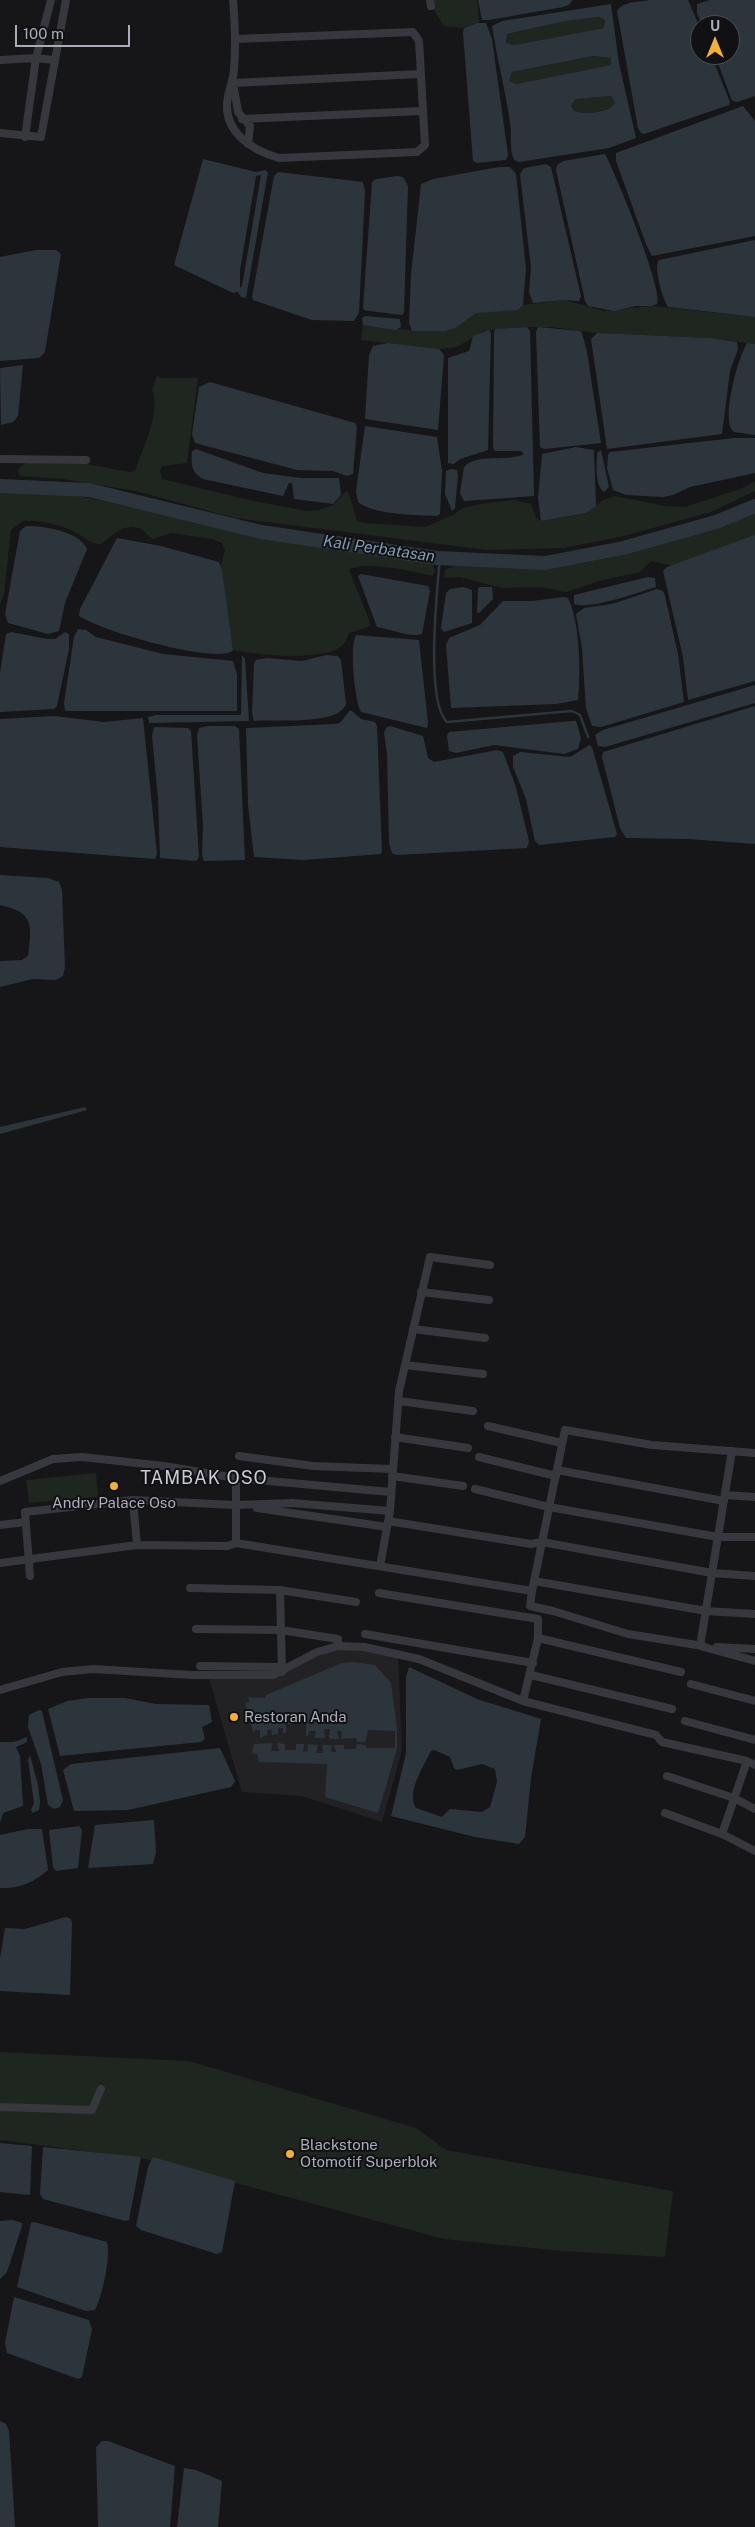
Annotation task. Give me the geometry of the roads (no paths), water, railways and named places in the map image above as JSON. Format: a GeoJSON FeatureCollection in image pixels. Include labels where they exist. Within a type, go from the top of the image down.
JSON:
{"type":"FeatureCollection","features":[{"type":"Feature","properties":{"kind":"street"},"geometry":{"type":"LineString","coordinates":[[25,136],[36,58],[52,0]]}},
{"type":"Feature","properties":{"kind":"street"},"geometry":{"type":"LineString","coordinates":[[0,133],[41,137],[53,60],[66,0]]}},
{"type":"Feature","properties":{"kind":"street"},"geometry":{"type":"LineString","coordinates":[[238,0],[233,0],[236,39],[233,83],[238,112],[242,119],[250,126],[248,144]]}},
{"type":"Feature","properties":{"kind":"street"},"geometry":{"type":"LineString","coordinates":[[233,83],[228,97],[228,113],[236,134],[261,152],[280,158],[417,152],[425,145],[419,41],[413,32],[236,39]]}},
{"type":"Feature","properties":{"kind":"street"},"geometry":{"type":"LineString","coordinates":[[0,60],[36,58],[53,60]]}},
{"type":"Feature","properties":{"kind":"street"},"geometry":{"type":"LineString","coordinates":[[233,83],[420,74]]}},
{"type":"Feature","properties":{"kind":"street"},"geometry":{"type":"LineString","coordinates":[[242,119],[422,111]]}},
{"type":"Feature","properties":{"kind":"street"},"geometry":{"type":"LineString","coordinates":[[0,459],[86,460]]}},
{"type":"Feature","properties":{"kind":"street"},"geometry":{"type":"LineString","coordinates":[[380,1566],[390,1511],[398,1401],[430,1257],[490,1265]]}},
{"type":"Feature","properties":{"kind":"street"},"geometry":{"type":"LineString","coordinates":[[421,1292],[489,1300]]}},
{"type":"Feature","properties":{"kind":"street"},"geometry":{"type":"LineString","coordinates":[[413,1329],[486,1338]]}},
{"type":"Feature","properties":{"kind":"street"},"geometry":{"type":"LineString","coordinates":[[405,1364],[484,1374]]}},
{"type":"Feature","properties":{"kind":"street"},"geometry":{"type":"LineString","coordinates":[[398,1401],[473,1411]]}},
{"type":"Feature","properties":{"kind":"street"},"geometry":{"type":"LineString","coordinates":[[488,1426],[562,1443]]}},
{"type":"Feature","properties":{"kind":"street"},"geometry":{"type":"LineString","coordinates":[[755,1453],[652,1445],[565,1430],[530,1606],[554,1610],[628,1634],[700,1646],[755,1661]]}},
{"type":"Feature","properties":{"kind":"street"},"geometry":{"type":"LineString","coordinates":[[396,1437],[468,1448]]}},
{"type":"Feature","properties":{"kind":"street"},"geometry":{"type":"LineString","coordinates":[[700,1646],[732,1451]]}},
{"type":"Feature","properties":{"kind":"street"},"geometry":{"type":"LineString","coordinates":[[239,1456],[313,1466],[392,1473],[463,1486]]}},
{"type":"Feature","properties":{"kind":"street"},"geometry":{"type":"LineString","coordinates":[[0,1481],[53,1459],[82,1457],[164,1466],[236,1478],[390,1492]]}},
{"type":"Feature","properties":{"kind":"street"},"geometry":{"type":"LineString","coordinates":[[479,1457],[556,1473],[724,1498],[755,1496]]}},
{"type":"Feature","properties":{"kind":"street"},"geometry":{"type":"LineString","coordinates":[[236,1478],[236,1543]]}},
{"type":"Feature","properties":{"kind":"street"},"geometry":{"type":"LineString","coordinates":[[475,1490],[549,1507],[718,1537],[755,1537]]}},
{"type":"Feature","properties":{"kind":"street"},"geometry":{"type":"LineString","coordinates":[[30,1576],[25,1512],[133,1500],[235,1504],[292,1503],[390,1511]]}},
{"type":"Feature","properties":{"kind":"street"},"geometry":{"type":"LineString","coordinates":[[133,1500],[137,1545]]}},
{"type":"Feature","properties":{"kind":"street"},"geometry":{"type":"LineString","coordinates":[[235,1504],[531,1544],[542,1542],[712,1573],[755,1576]]}},
{"type":"Feature","properties":{"kind":"street"},"geometry":{"type":"LineString","coordinates":[[0,1525],[26,1522]]}},
{"type":"Feature","properties":{"kind":"street"},"geometry":{"type":"LineString","coordinates":[[0,1563],[137,1545],[227,1546],[236,1543],[532,1590]]}},
{"type":"Feature","properties":{"kind":"street"},"geometry":{"type":"LineString","coordinates":[[534,1580],[706,1611],[755,1614]]}},
{"type":"Feature","properties":{"kind":"street"},"geometry":{"type":"LineString","coordinates":[[190,1588],[280,1590],[356,1602]]}},
{"type":"Feature","properties":{"kind":"street"},"geometry":{"type":"LineString","coordinates":[[280,1590],[282,1669]]}},
{"type":"Feature","properties":{"kind":"street"},"geometry":{"type":"LineString","coordinates":[[379,1593],[538,1619],[538,1638],[523,1701]]}},
{"type":"Feature","properties":{"kind":"street"},"geometry":{"type":"LineString","coordinates":[[196,1629],[281,1630],[338,1639],[338,1646]]}},
{"type":"Feature","properties":{"kind":"street"},"geometry":{"type":"LineString","coordinates":[[364,1634],[533,1663]]}},
{"type":"Feature","properties":{"kind":"street"},"geometry":{"type":"LineString","coordinates":[[538,1638],[682,1672]]}},
{"type":"Feature","properties":{"kind":"street"},"geometry":{"type":"LineString","coordinates":[[0,1690],[62,1672],[92,1669],[259,1676],[282,1669],[317,1652],[338,1646],[364,1647],[418,1659],[523,1701],[656,1735],[662,1742],[747,1761],[755,1765]]}},
{"type":"Feature","properties":{"kind":"street"},"geometry":{"type":"LineString","coordinates":[[700,1646],[755,1649]]}},
{"type":"Feature","properties":{"kind":"street"},"geometry":{"type":"LineString","coordinates":[[200,1666],[282,1669]]}},
{"type":"Feature","properties":{"kind":"street"},"geometry":{"type":"LineString","coordinates":[[530,1675],[672,1709]]}},
{"type":"Feature","properties":{"kind":"street"},"geometry":{"type":"LineString","coordinates":[[691,1684],[755,1701]]}},
{"type":"Feature","properties":{"kind":"street"},"geometry":{"type":"LineString","coordinates":[[685,1721],[755,1740]]}},
{"type":"Feature","properties":{"kind":"street"},"geometry":{"type":"LineString","coordinates":[[722,1834],[747,1761]]}},
{"type":"Feature","properties":{"kind":"street"},"geometry":{"type":"LineString","coordinates":[[667,1776],[734,1798],[755,1809]]}},
{"type":"Feature","properties":{"kind":"street"},"geometry":{"type":"LineString","coordinates":[[665,1813],[722,1834],[755,1851]]}},
{"type":"Feature","properties":{"kind":"street"},"geometry":{"type":"LineString","coordinates":[[0,2107],[92,2110],[101,2089]]}},
{"type":"Feature","properties":{"kind":"waterway","name":"Kali Perbatasan"},"geometry":{"type":"LineString","coordinates":[[0,486],[89,490],[261,532],[437,558],[545,563],[623,548],[716,522],[755,506]]}},
{"type":"Feature","properties":{"kind":"waterway"},"geometry":{"type":"LineString","coordinates":[[440,558],[435,618],[434,669],[440,710],[447,722],[572,711],[580,715],[588,737]]}},
{"type":"Feature","properties":{"kind":"place","name":"Andry Palace Oso"},"geometry":{"type":"Point","coordinates":[114,1486]}},
{"type":"Feature","properties":{"kind":"place","name":"Restoran Anda"},"geometry":{"type":"Point","coordinates":[234,1717]}},
{"type":"Feature","properties":{"kind":"place","name":"Blackstone Otomotif Superblok"},"geometry":{"type":"Point","coordinates":[290,2154]}},
{"type":"Feature","properties":{"kind":"district","name":"TAMBAK OSO"},"geometry":{"type":"Point","coordinates":[204,1478]}}]}
